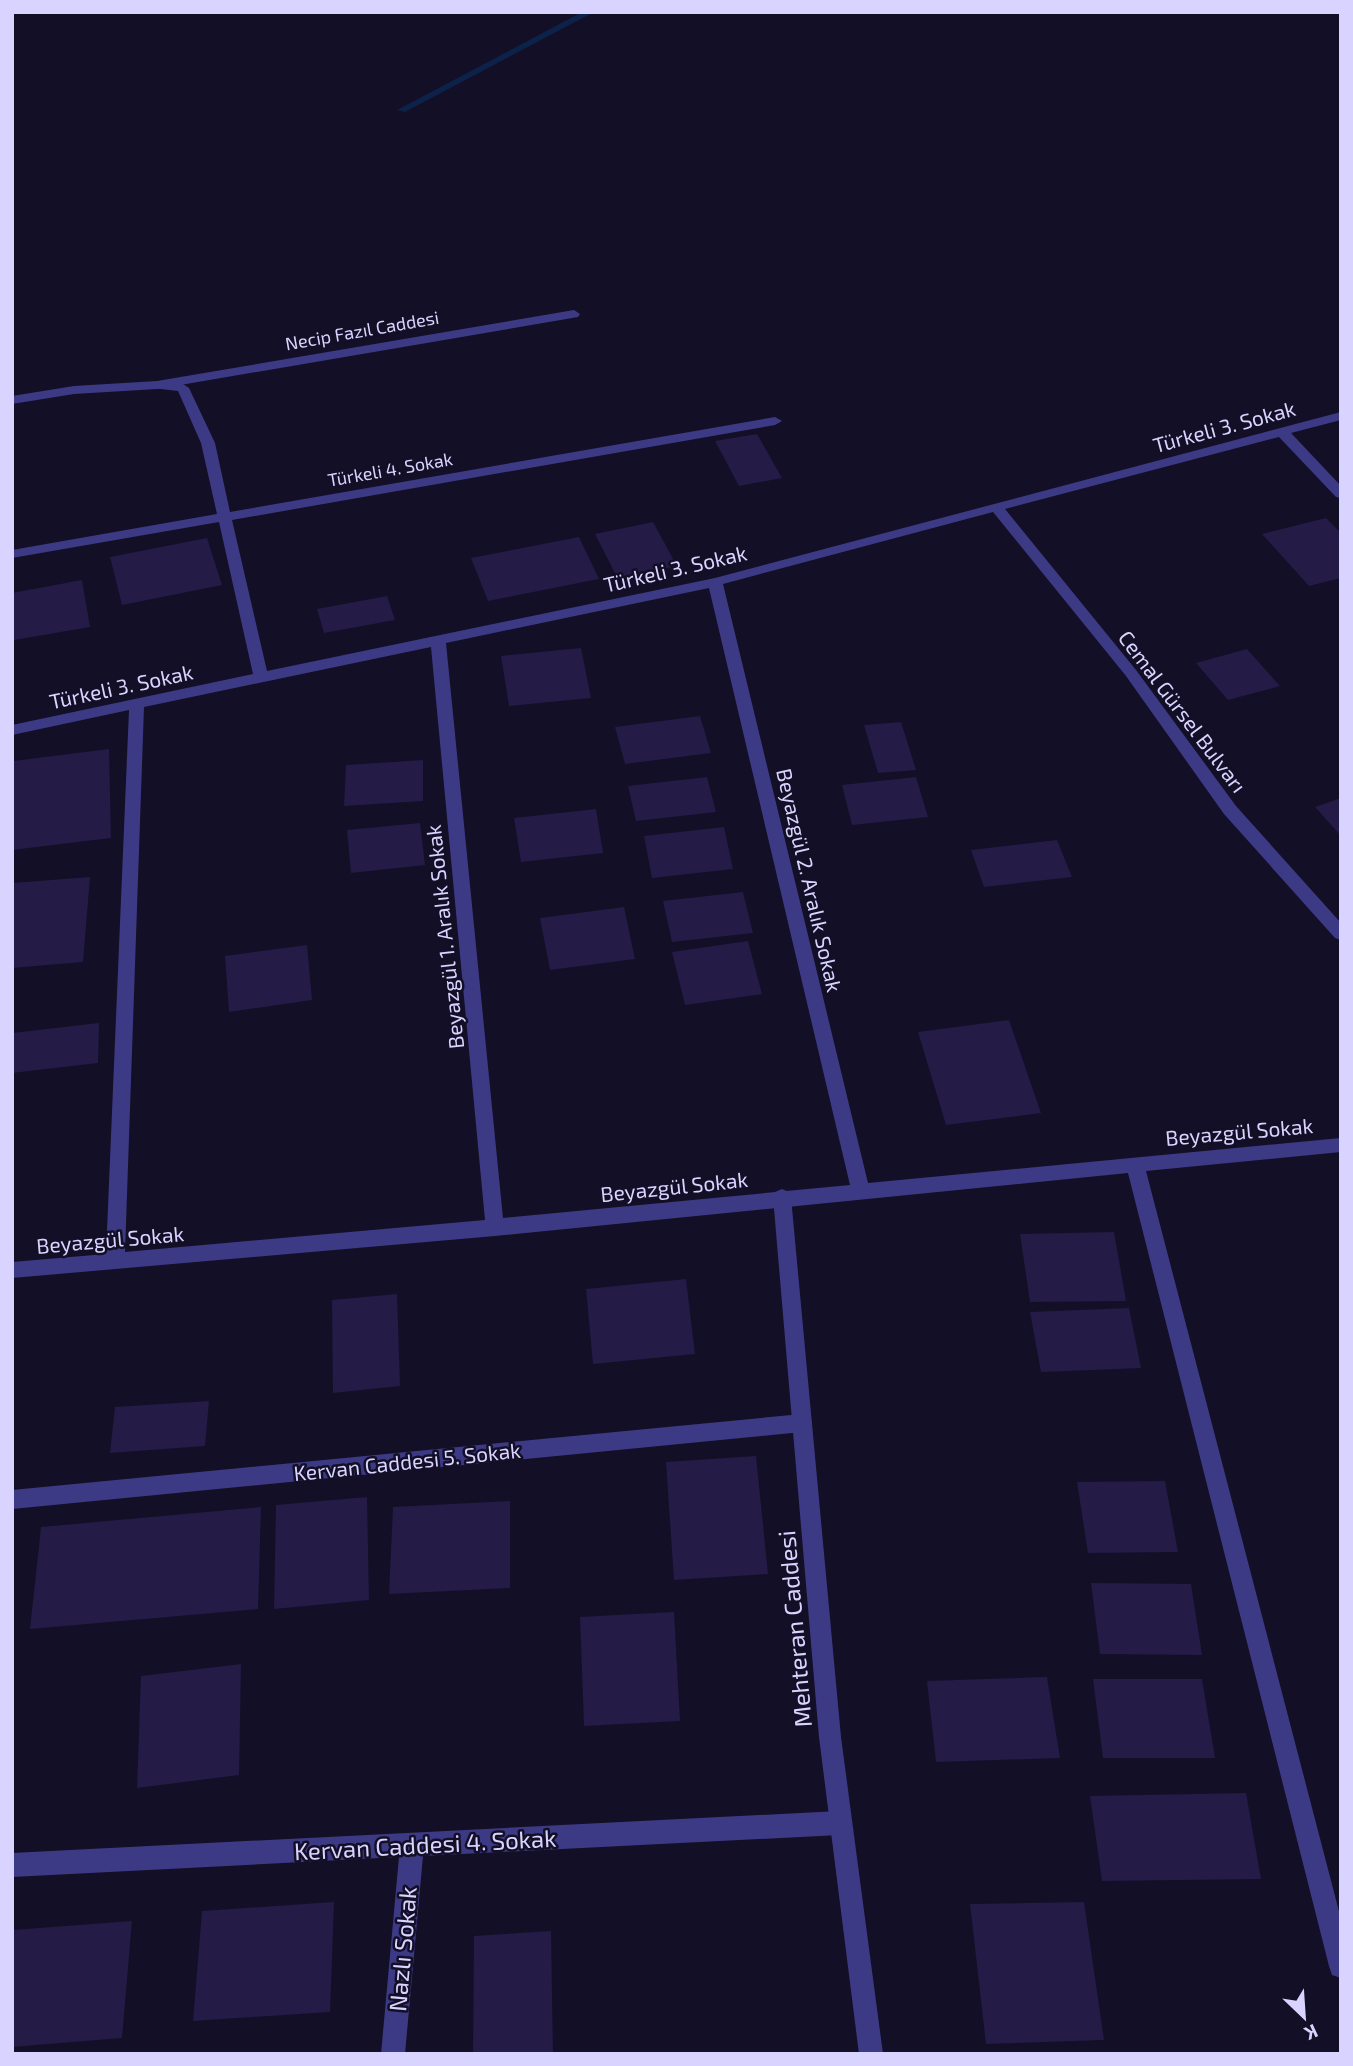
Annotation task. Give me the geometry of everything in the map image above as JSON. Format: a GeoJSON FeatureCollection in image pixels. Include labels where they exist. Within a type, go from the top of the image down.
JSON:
{"type":"FeatureCollection","features":[{"type":"Feature","properties":{"kind":"street","name":"Necip Fazıl Caddesi"},"geometry":{"type":"LineString","coordinates":[[12,400],[74,390],[157,385],[574,314]]}},
{"type":"Feature","properties":{"kind":"street","name":"Necip Fazıl Caddesi"},"geometry":{"type":"LineString","coordinates":[[157,385],[183,388],[208,443],[261,678]]}},
{"type":"Feature","properties":{"kind":"street","name":"Türkeli 3. Sokak"},"geometry":{"type":"LineString","coordinates":[[12,730],[715,582],[1341,416]]}},
{"type":"Feature","properties":{"kind":"street","name":"Türkeli 4. Sokak"},"geometry":{"type":"LineString","coordinates":[[12,554],[775,421]]}},
{"type":"Feature","properties":{"kind":"street"},"geometry":{"type":"LineString","coordinates":[[1283,433],[1341,494]]}},
{"type":"Feature","properties":{"kind":"street","name":"Cemal Gürsel Bulvarı"},"geometry":{"type":"LineString","coordinates":[[997,508],[1131,673],[1230,810],[1337,925]]}},
{"type":"Feature","properties":{"kind":"street","name":"Beyazgül 2. Aralık Sokak"},"geometry":{"type":"LineString","coordinates":[[715,582],[860,1189]]}},
{"type":"Feature","properties":{"kind":"street","name":"Beyazgül 1. Aralık Sokak"},"geometry":{"type":"LineString","coordinates":[[438,641],[495,1228]]}},
{"type":"Feature","properties":{"kind":"street"},"geometry":{"type":"LineString","coordinates":[[115,1262],[137,704]]}},
{"type":"Feature","properties":{"kind":"street","name":"Beyazgül Sokak"},"geometry":{"type":"LineString","coordinates":[[12,1270],[495,1228],[860,1189],[1341,1145]]}},
{"type":"Feature","properties":{"kind":"street"},"geometry":{"type":"LineString","coordinates":[[1135,1164],[1341,1966]]}},
{"type":"Feature","properties":{"kind":"street","name":"Mehteran Caddesi"},"geometry":{"type":"LineString","coordinates":[[782,1197],[839,1823],[871,2054]]}},
{"type":"Feature","properties":{"kind":"street","name":"Kervan Caddesi 5. Sokak"},"geometry":{"type":"LineString","coordinates":[[12,1500],[802,1423]]}},
{"type":"Feature","properties":{"kind":"street","name":"Kervan Caddesi 4. Sokak"},"geometry":{"type":"LineString","coordinates":[[12,1865],[839,1823]]}},
{"type":"Feature","properties":{"kind":"street","name":"Nazlı Sokak"},"geometry":{"type":"LineString","coordinates":[[393,2054],[412,1844]]}},
{"type":"Feature","properties":{"kind":"building"},"geometry":{"type":"Polygon","coordinates":[[[757,434],[782,478],[739,486],[715,441],[757,434]]]}},
{"type":"Feature","properties":{"kind":"building"},"geometry":{"type":"Polygon","coordinates":[[[1326,518],[1341,533],[1341,578],[1309,586],[1262,534],[1326,518]]]}},
{"type":"Feature","properties":{"kind":"building"},"geometry":{"type":"Polygon","coordinates":[[[653,522],[677,566],[618,579],[595,534],[653,522]]]}},
{"type":"Feature","properties":{"kind":"building"},"geometry":{"type":"Polygon","coordinates":[[[579,537],[599,579],[488,601],[471,558],[579,537]]]}},
{"type":"Feature","properties":{"kind":"building"},"geometry":{"type":"Polygon","coordinates":[[[207,538],[222,585],[122,605],[110,557],[207,538]]]}},
{"type":"Feature","properties":{"kind":"building"},"geometry":{"type":"Polygon","coordinates":[[[82,580],[90,627],[14,640],[12,593],[82,580]]]}},
{"type":"Feature","properties":{"kind":"building"},"geometry":{"type":"Polygon","coordinates":[[[387,596],[395,620],[324,633],[317,609],[387,596]]]}},
{"type":"Feature","properties":{"kind":"building"},"geometry":{"type":"Polygon","coordinates":[[[581,648],[591,698],[509,706],[501,656],[581,648]]]}},
{"type":"Feature","properties":{"kind":"building"},"geometry":{"type":"Polygon","coordinates":[[[1247,649],[1280,686],[1228,700],[1196,663],[1247,649]]]}},
{"type":"Feature","properties":{"kind":"building"},"geometry":{"type":"Polygon","coordinates":[[[700,716],[711,753],[625,764],[615,727],[700,716]]]}},
{"type":"Feature","properties":{"kind":"building"},"geometry":{"type":"Polygon","coordinates":[[[901,722],[916,770],[878,773],[864,725],[901,722]]]}},
{"type":"Feature","properties":{"kind":"building"},"geometry":{"type":"Polygon","coordinates":[[[109,749],[111,838],[12,850],[13,761],[109,749]]]}},
{"type":"Feature","properties":{"kind":"building"},"geometry":{"type":"Polygon","coordinates":[[[423,760],[423,801],[344,806],[346,765],[423,760]]]}},
{"type":"Feature","properties":{"kind":"building"},"geometry":{"type":"Polygon","coordinates":[[[707,777],[716,812],[636,821],[628,786],[707,777]]]}},
{"type":"Feature","properties":{"kind":"building"},"geometry":{"type":"Polygon","coordinates":[[[916,777],[928,817],[852,825],[842,785],[916,777]]]}},
{"type":"Feature","properties":{"kind":"building"},"geometry":{"type":"Polygon","coordinates":[[[1341,798],[1341,836],[1315,807],[1341,798]]]}},
{"type":"Feature","properties":{"kind":"building"},"geometry":{"type":"Polygon","coordinates":[[[596,809],[603,853],[521,862],[514,818],[596,809]]]}},
{"type":"Feature","properties":{"kind":"building"},"geometry":{"type":"Polygon","coordinates":[[[420,823],[425,865],[351,873],[347,830],[420,823]]]}},
{"type":"Feature","properties":{"kind":"building"},"geometry":{"type":"Polygon","coordinates":[[[724,827],[733,869],[652,878],[644,836],[724,827]]]}},
{"type":"Feature","properties":{"kind":"building"},"geometry":{"type":"Polygon","coordinates":[[[1057,840],[1072,877],[984,887],[971,850],[1057,840]]]}},
{"type":"Feature","properties":{"kind":"building"},"geometry":{"type":"Polygon","coordinates":[[[90,877],[83,962],[12,968],[12,883],[90,877]]]}},
{"type":"Feature","properties":{"kind":"building"},"geometry":{"type":"Polygon","coordinates":[[[743,892],[753,933],[672,942],[663,901],[743,892]]]}},
{"type":"Feature","properties":{"kind":"building"},"geometry":{"type":"Polygon","coordinates":[[[624,907],[635,959],[550,970],[540,918],[624,907]]]}},
{"type":"Feature","properties":{"kind":"building"},"geometry":{"type":"Polygon","coordinates":[[[748,941],[762,994],[685,1005],[672,952],[748,941]]]}},
{"type":"Feature","properties":{"kind":"building"},"geometry":{"type":"Polygon","coordinates":[[[307,945],[312,1000],[229,1012],[225,956],[307,945]]]}},
{"type":"Feature","properties":{"kind":"building"},"geometry":{"type":"Polygon","coordinates":[[[1009,1020],[1041,1113],[946,1125],[918,1032],[1009,1020]]]}},
{"type":"Feature","properties":{"kind":"building"},"geometry":{"type":"Polygon","coordinates":[[[99,1023],[98,1063],[12,1073],[12,1033],[99,1023]]]}},
{"type":"Feature","properties":{"kind":"building"},"geometry":{"type":"Polygon","coordinates":[[[1114,1232],[1126,1301],[1030,1302],[1020,1234],[1114,1232]]]}},
{"type":"Feature","properties":{"kind":"building"},"geometry":{"type":"Polygon","coordinates":[[[686,1279],[695,1354],[593,1364],[586,1289],[686,1279]]]}},
{"type":"Feature","properties":{"kind":"building"},"geometry":{"type":"Polygon","coordinates":[[[397,1294],[400,1386],[333,1393],[332,1300],[397,1294]]]}},
{"type":"Feature","properties":{"kind":"building"},"geometry":{"type":"Polygon","coordinates":[[[1129,1308],[1141,1368],[1041,1372],[1030,1312],[1129,1308]]]}},
{"type":"Feature","properties":{"kind":"building"},"geometry":{"type":"Polygon","coordinates":[[[209,1401],[205,1446],[110,1453],[115,1407],[209,1401]]]}},
{"type":"Feature","properties":{"kind":"building"},"geometry":{"type":"Polygon","coordinates":[[[756,1456],[768,1574],[674,1580],[666,1462],[756,1456]]]}},
{"type":"Feature","properties":{"kind":"building"},"geometry":{"type":"Polygon","coordinates":[[[1165,1481],[1178,1552],[1088,1553],[1077,1482],[1165,1481]]]}},
{"type":"Feature","properties":{"kind":"building"},"geometry":{"type":"Polygon","coordinates":[[[367,1497],[369,1600],[274,1609],[276,1505],[367,1497]]]}},
{"type":"Feature","properties":{"kind":"building"},"geometry":{"type":"Polygon","coordinates":[[[510,1501],[510,1588],[389,1594],[393,1507],[510,1501]]]}},
{"type":"Feature","properties":{"kind":"building"},"geometry":{"type":"Polygon","coordinates":[[[261,1507],[258,1609],[30,1629],[41,1527],[261,1507]]]}},
{"type":"Feature","properties":{"kind":"building"},"geometry":{"type":"Polygon","coordinates":[[[1091,1583],[1191,1584],[1202,1655],[1100,1654],[1091,1583]]]}},
{"type":"Feature","properties":{"kind":"building"},"geometry":{"type":"Polygon","coordinates":[[[674,1612],[680,1721],[584,1726],[580,1617],[674,1612]]]}},
{"type":"Feature","properties":{"kind":"building"},"geometry":{"type":"Polygon","coordinates":[[[241,1664],[239,1775],[137,1788],[141,1676],[241,1664]]]}},
{"type":"Feature","properties":{"kind":"building"},"geometry":{"type":"Polygon","coordinates":[[[1047,1677],[1060,1758],[936,1762],[927,1681],[1047,1677]]]}},
{"type":"Feature","properties":{"kind":"building"},"geometry":{"type":"Polygon","coordinates":[[[1093,1679],[1202,1679],[1215,1758],[1103,1758],[1093,1679]]]}},
{"type":"Feature","properties":{"kind":"building"},"geometry":{"type":"Polygon","coordinates":[[[1246,1793],[1261,1879],[1102,1881],[1090,1796],[1246,1793]]]}},
{"type":"Feature","properties":{"kind":"building"},"geometry":{"type":"Polygon","coordinates":[[[334,1902],[330,2012],[193,2021],[202,1911],[334,1902]]]}},
{"type":"Feature","properties":{"kind":"building"},"geometry":{"type":"Polygon","coordinates":[[[1084,1902],[1104,2040],[986,2044],[970,1904],[1084,1902]]]}},
{"type":"Feature","properties":{"kind":"building"},"geometry":{"type":"Polygon","coordinates":[[[132,1921],[122,2038],[12,2047],[12,1930],[132,1921]]]}},
{"type":"Feature","properties":{"kind":"building"},"geometry":{"type":"Polygon","coordinates":[[[551,1931],[553,2054],[473,2054],[474,1936],[551,1931]]]}},
{"type":"Feature","properties":{"kind":"waterway"},"geometry":{"type":"LineString","coordinates":[[402,110],[590,12]]}}]}
